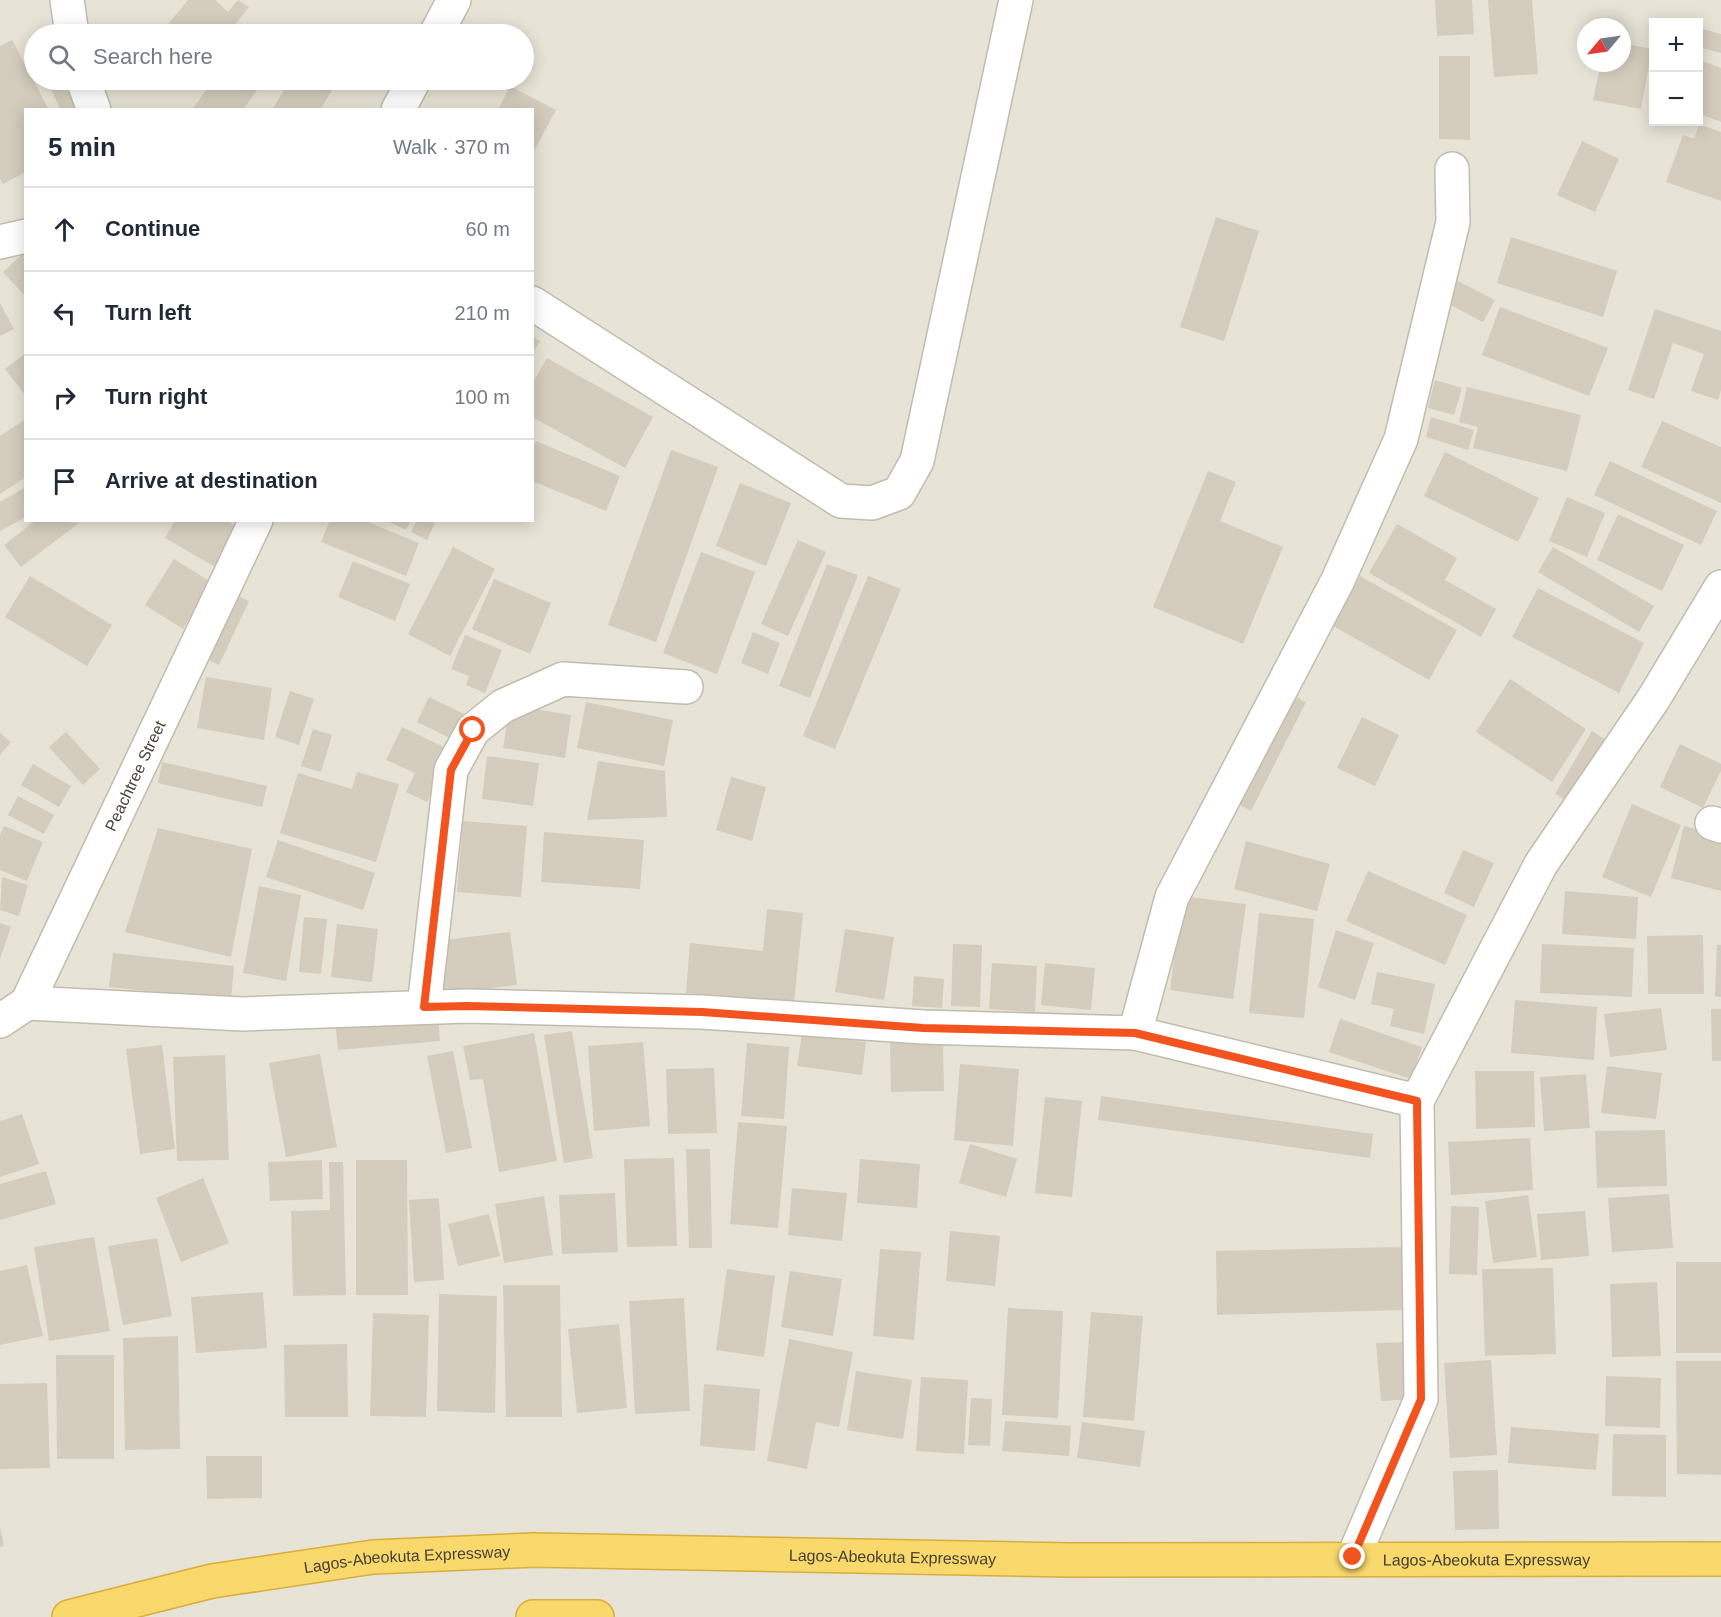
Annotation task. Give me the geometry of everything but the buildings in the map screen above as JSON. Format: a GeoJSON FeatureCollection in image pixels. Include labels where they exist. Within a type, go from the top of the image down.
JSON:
{"type":"FeatureCollection","features":[{"type":"Feature","properties":{"kind":"highway","name":"Lagos-Abeokuta Expressway"},"geometry":{"type":"LineString","coordinates":[[69,1617],[213,1581],[385,1556],[534,1550],[1069,1560],[1353,1557],[1721,1559]]}},
{"type":"Feature","properties":{"kind":"highway"},"geometry":{"type":"LineString","coordinates":[[533,1617],[597,1617]]}},
{"type":"Feature","properties":{"kind":"street"},"geometry":{"type":"LineString","coordinates":[[67,0],[71,24]]}},
{"type":"Feature","properties":{"kind":"street"},"geometry":{"type":"LineString","coordinates":[[441,24],[454,0]]}},
{"type":"Feature","properties":{"kind":"street"},"geometry":{"type":"LineString","coordinates":[[534,304],[841,501],[872,503],[899,493],[917,461],[1016,0]]}},
{"type":"Feature","properties":{"kind":"street"},"geometry":{"type":"LineString","coordinates":[[87,90],[93,108]]}},
{"type":"Feature","properties":{"kind":"street"},"geometry":{"type":"LineString","coordinates":[[399,108],[409,90]]}},
{"type":"Feature","properties":{"kind":"street"},"geometry":{"type":"LineString","coordinates":[[1135,1033],[1172,897],[1338,580],[1401,439],[1453,222],[1452,169]]}},
{"type":"Feature","properties":{"kind":"street"},"geometry":{"type":"LineString","coordinates":[[0,242],[24,236]]}},
{"type":"Feature","properties":{"kind":"street","name":"Peachtree Street"},"geometry":{"type":"LineString","coordinates":[[27,1003],[255,522]]}},
{"type":"Feature","properties":{"kind":"street"},"geometry":{"type":"LineString","coordinates":[[1353,1557],[1421,1399],[1417,1101],[1541,864],[1654,698],[1721,587]]}},
{"type":"Feature","properties":{"kind":"street"},"geometry":{"type":"LineString","coordinates":[[424,1007],[451,770],[473,730],[503,706],[562,679],[686,687]]}},
{"type":"Feature","properties":{"kind":"street"},"geometry":{"type":"LineString","coordinates":[[0,1021],[27,1003],[243,1014],[467,1006],[702,1012],[923,1028],[1135,1033],[1417,1101]]}},
{"type":"Feature","properties":{"kind":"shaded area"},"geometry":{"type":"Polygon","coordinates":[[[0,0],[1721,0],[1721,1617],[0,1617],[0,0]]]}},
{"type":"Feature","properties":{"kind":"route"},"geometry":{"type":"LineString","coordinates":[[473,730],[451,770],[424,1007],[702,1012],[923,1028],[1135,1033],[1417,1101],[1421,1399],[1353,1557]]}}]}
